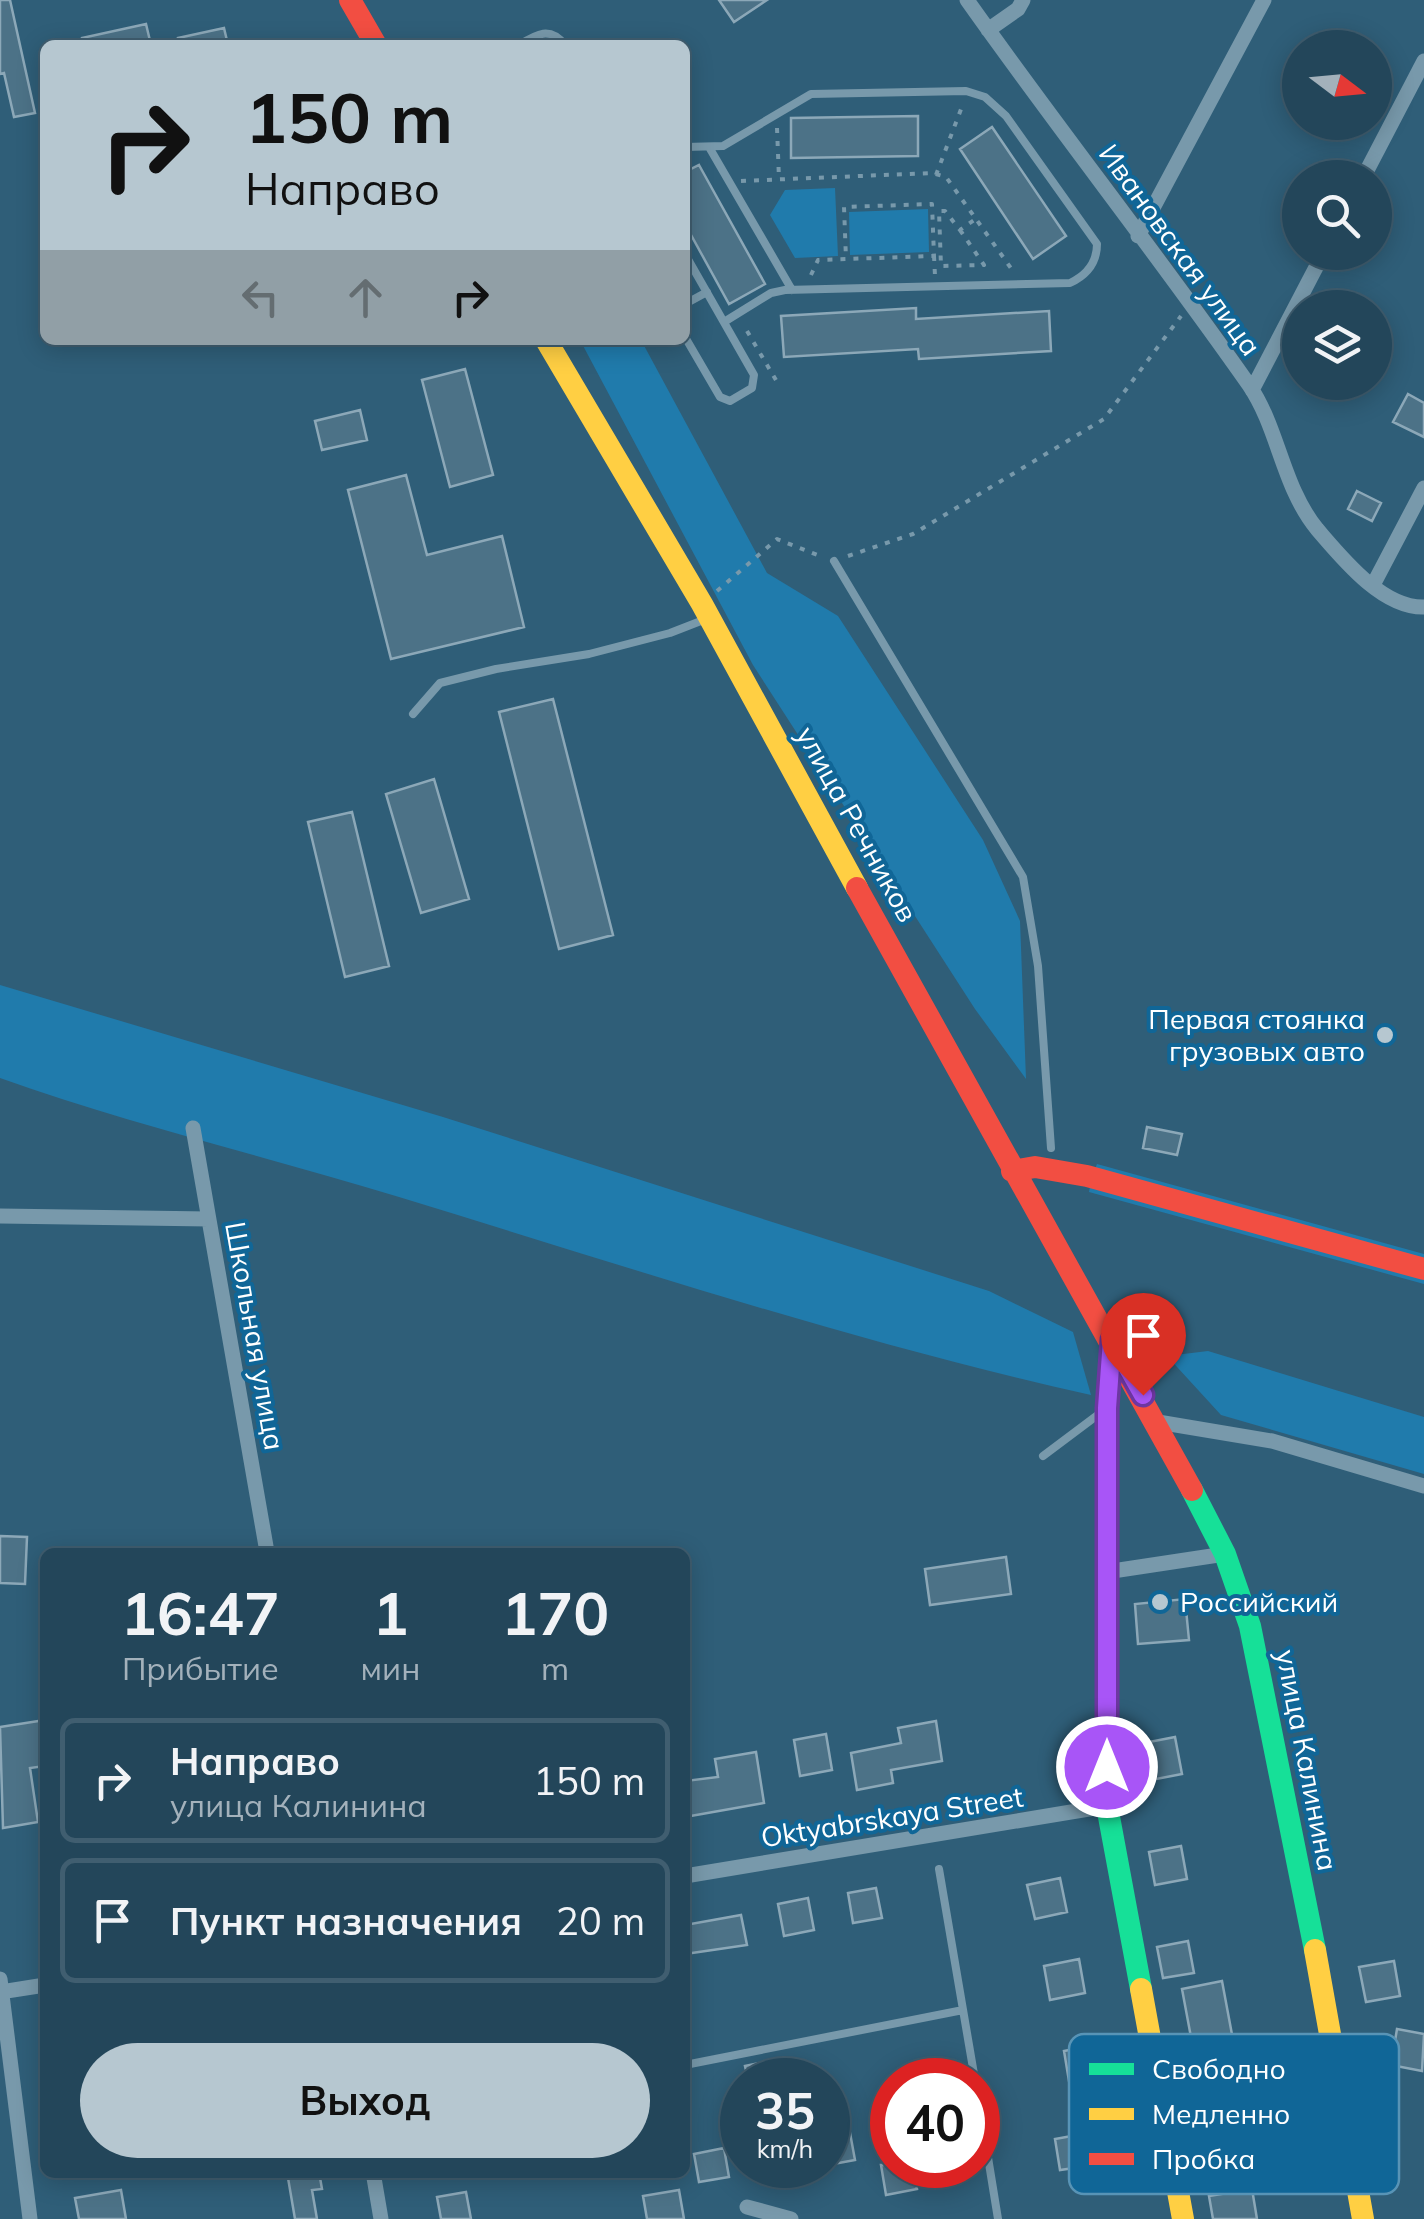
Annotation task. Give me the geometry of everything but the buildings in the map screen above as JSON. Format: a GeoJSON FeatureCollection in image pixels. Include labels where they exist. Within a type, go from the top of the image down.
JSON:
{"type":"FeatureCollection","features":[{"type":"Feature","properties":{"kind":"street"},"geometry":{"type":"LineString","coordinates":[[350,0],[373,40]]}},
{"type":"Feature","properties":{"kind":"street","name":"Ивановская улица"},"geometry":{"type":"LineString","coordinates":[[966,0],[1252,390],[1294,495],[1335,550],[1373,584],[1402,602],[1424,606]]}},
{"type":"Feature","properties":{"kind":"street"},"geometry":{"type":"LineString","coordinates":[[988,30],[1018,9],[1023,0]]}},
{"type":"Feature","properties":{"kind":"street"},"geometry":{"type":"LineString","coordinates":[[1138,236],[1264,0]]}},
{"type":"Feature","properties":{"kind":"street"},"geometry":{"type":"LineString","coordinates":[[1372,160],[1424,61]]}},
{"type":"Feature","properties":{"kind":"street"},"geometry":{"type":"LineString","coordinates":[[1252,390],[1315,270]]}},
{"type":"Feature","properties":{"kind":"street","name":"улица Речников"},"geometry":{"type":"LineString","coordinates":[[549,345],[706,610],[1012,1171],[1112,1340]]}},
{"type":"Feature","properties":{"kind":"street"},"geometry":{"type":"LineString","coordinates":[[1373,584],[1424,488]]}},
{"type":"Feature","properties":{"kind":"street","name":"Школьная улица"},"geometry":{"type":"LineString","coordinates":[[194,1128],[266,1548]]}},
{"type":"Feature","properties":{"kind":"street"},"geometry":{"type":"LineString","coordinates":[[1012,1171],[1035,1167],[1087,1176],[1424,1269]]}},
{"type":"Feature","properties":{"kind":"street"},"geometry":{"type":"LineString","coordinates":[[0,1216],[209,1219]]}},
{"type":"Feature","properties":{"kind":"street"},"geometry":{"type":"LineString","coordinates":[[1112,1340],[1107,1408],[1107,1806],[1148,2034]]}},
{"type":"Feature","properties":{"kind":"street","name":"улица Калинина"},"geometry":{"type":"LineString","coordinates":[[1112,1340],[1225,1554],[1250,1626],[1330,2034]]}},
{"type":"Feature","properties":{"kind":"street"},"geometry":{"type":"LineString","coordinates":[[1158,1422],[1272,1440],[1424,1486]]}},
{"type":"Feature","properties":{"kind":"street"},"geometry":{"type":"LineString","coordinates":[[1106,1572],[1225,1554]]}},
{"type":"Feature","properties":{"kind":"street","name":"Oktyabrskaya Street"},"geometry":{"type":"LineString","coordinates":[[690,1875],[1107,1806]]}},
{"type":"Feature","properties":{"kind":"street"},"geometry":{"type":"LineString","coordinates":[[30,2219],[1,1988],[40,1985]]}},
{"type":"Feature","properties":{"kind":"street"},"geometry":{"type":"LineString","coordinates":[[374,2178],[381,2219]]}},
{"type":"Feature","properties":{"kind":"street"},"geometry":{"type":"LineString","coordinates":[[1177,2194],[1182,2219]]}},
{"type":"Feature","properties":{"kind":"street","name":"улица Калинина"},"geometry":{"type":"LineString","coordinates":[[1359,2194],[1363,2219]]}},
{"type":"Feature","properties":{"kind":"street"},"geometry":{"type":"LineString","coordinates":[[747,2207],[791,2219]]}},
{"type":"Feature","properties":{"kind":"lane"},"geometry":{"type":"LineString","coordinates":[[527,40],[539,33],[561,40]]}},
{"type":"Feature","properties":{"kind":"lane"},"geometry":{"type":"LineString","coordinates":[[690,147],[723,146],[811,94],[966,91],[985,97],[1006,116],[1098,244],[1093,263],[1070,283],[792,290],[771,293],[724,322]]}},
{"type":"Feature","properties":{"kind":"lane"},"geometry":{"type":"LineString","coordinates":[[710,146],[792,290]]}},
{"type":"Feature","properties":{"kind":"lane"},"geometry":{"type":"LineString","coordinates":[[690,263],[755,381],[752,388],[730,401],[720,397],[690,345]]}},
{"type":"Feature","properties":{"kind":"lane"},"geometry":{"type":"LineString","coordinates":[[690,301],[706,292]]}},
{"type":"Feature","properties":{"kind":"lane"},"geometry":{"type":"LineString","coordinates":[[834,561],[1023,876],[1038,966],[1051,1148]]}},
{"type":"Feature","properties":{"kind":"lane"},"geometry":{"type":"LineString","coordinates":[[413,714],[440,683],[589,654],[670,633],[706,610]]}},
{"type":"Feature","properties":{"kind":"lane"},"geometry":{"type":"LineString","coordinates":[[1043,1456],[1107,1408]]}},
{"type":"Feature","properties":{"kind":"lane"},"geometry":{"type":"LineString","coordinates":[[939,1870],[971,2058]]}},
{"type":"Feature","properties":{"kind":"lane"},"geometry":{"type":"LineString","coordinates":[[690,2064],[963,2010]]}},
{"type":"Feature","properties":{"kind":"lane"},"geometry":{"type":"LineString","coordinates":[[993,2188],[998,2219]]}},
{"type":"Feature","properties":{"kind":"path"},"geometry":{"type":"LineString","coordinates":[[954,99],[975,105]]}},
{"type":"Feature","properties":{"kind":"path"},"geometry":{"type":"LineString","coordinates":[[936,174],[964,102]]}},
{"type":"Feature","properties":{"kind":"path"},"geometry":{"type":"LineString","coordinates":[[777,122],[779,179]]}},
{"type":"Feature","properties":{"kind":"path"},"geometry":{"type":"LineString","coordinates":[[729,181],[936,174],[946,177],[1022,284]]}},
{"type":"Feature","properties":{"kind":"path"},"geometry":{"type":"LineString","coordinates":[[804,289],[818,260],[934,256],[932,204],[844,208],[846,259]]}},
{"type":"Feature","properties":{"kind":"path"},"geometry":{"type":"LineString","coordinates":[[940,211],[945,211],[960,230],[984,265],[938,266],[940,211]]}},
{"type":"Feature","properties":{"kind":"path"},"geometry":{"type":"LineString","coordinates":[[960,230],[977,218]]}},
{"type":"Feature","properties":{"kind":"path"},"geometry":{"type":"LineString","coordinates":[[706,610],[777,539],[834,561],[914,534],[1104,420],[1189,306]]}},
{"type":"Feature","properties":{"kind":"path"},"geometry":{"type":"LineString","coordinates":[[742,323],[780,387]]}},
{"type":"Feature","properties":{"kind":"shaded area"},"geometry":{"type":"Polygon","coordinates":[[[835,188],[838,256],[795,258],[770,215],[785,190],[835,188]]]}},
{"type":"Feature","properties":{"kind":"shaded area"},"geometry":{"type":"Polygon","coordinates":[[[928,209],[929,252],[850,255],[849,212],[928,209]]]}},
{"type":"Feature","properties":{"kind":"shaded area"},"geometry":{"type":"Polygon","coordinates":[[[583,345],[644,345],[767,573],[838,616],[983,840],[1020,921],[1026,1079],[975,1009],[753,665],[583,345]]]}},
{"type":"Feature","properties":{"kind":"shaded area"},"geometry":{"type":"Polygon","coordinates":[[[0,985],[443,1117],[989,1291],[1073,1332],[1091,1395],[830,1328],[349,1182],[99,1111],[0,1078],[0,985]]]}},
{"type":"Feature","properties":{"kind":"shaded area"},"geometry":{"type":"Polygon","coordinates":[[[1097,1164],[1424,1254],[1424,1260],[1095,1169],[1097,1164]]]}},
{"type":"Feature","properties":{"kind":"shaded area"},"geometry":{"type":"Polygon","coordinates":[[[1090,1186],[1424,1278],[1424,1284],[1089,1192],[1090,1186]]]}},
{"type":"Feature","properties":{"kind":"shaded area"},"geometry":{"type":"Polygon","coordinates":[[[1208,1351],[1424,1417],[1424,1474],[1221,1415],[1167,1356],[1208,1351]]]}},
{"type":"Feature","properties":{"kind":"traffic: fast"},"geometry":{"type":"LineString","coordinates":[[1112,1340],[1107,1408],[1107,1806],[1141,1989]]}},
{"type":"Feature","properties":{"kind":"traffic: fast"},"geometry":{"type":"LineString","coordinates":[[1192,1490],[1225,1554],[1250,1626],[1315,1950]]}},
{"type":"Feature","properties":{"kind":"traffic: slow"},"geometry":{"type":"LineString","coordinates":[[549,345],[702,604],[857,888]]}},
{"type":"Feature","properties":{"kind":"traffic: slow"},"geometry":{"type":"LineString","coordinates":[[1315,1950],[1330,2034]]}},
{"type":"Feature","properties":{"kind":"traffic: slow"},"geometry":{"type":"LineString","coordinates":[[1141,1989],[1149,2034]]}},
{"type":"Feature","properties":{"kind":"traffic: slow"},"geometry":{"type":"LineString","coordinates":[[1178,2194],[1183,2219]]}},
{"type":"Feature","properties":{"kind":"traffic: slow"},"geometry":{"type":"LineString","coordinates":[[1359,2194],[1363,2219]]}},
{"type":"Feature","properties":{"kind":"traffic: jam"},"geometry":{"type":"LineString","coordinates":[[350,0],[373,40]]}},
{"type":"Feature","properties":{"kind":"traffic: jam"},"geometry":{"type":"LineString","coordinates":[[857,888],[1192,1490]]}},
{"type":"Feature","properties":{"kind":"traffic: jam"},"geometry":{"type":"LineString","coordinates":[[1012,1171],[1035,1167],[1087,1176],[1424,1269]]}},
{"type":"Feature","properties":{"kind":"place","name":"Первая стоянка грузовых авто"},"geometry":{"type":"Point","coordinates":[1385,1035]}},
{"type":"Feature","properties":{"kind":"place","name":"Российский"},"geometry":{"type":"Point","coordinates":[1160,1602]}},
{"type":"Feature","properties":{"kind":"route"},"geometry":{"type":"LineString","coordinates":[[1107,1767],[1107,1408],[1112,1340],[1143,1395]]}}]}
